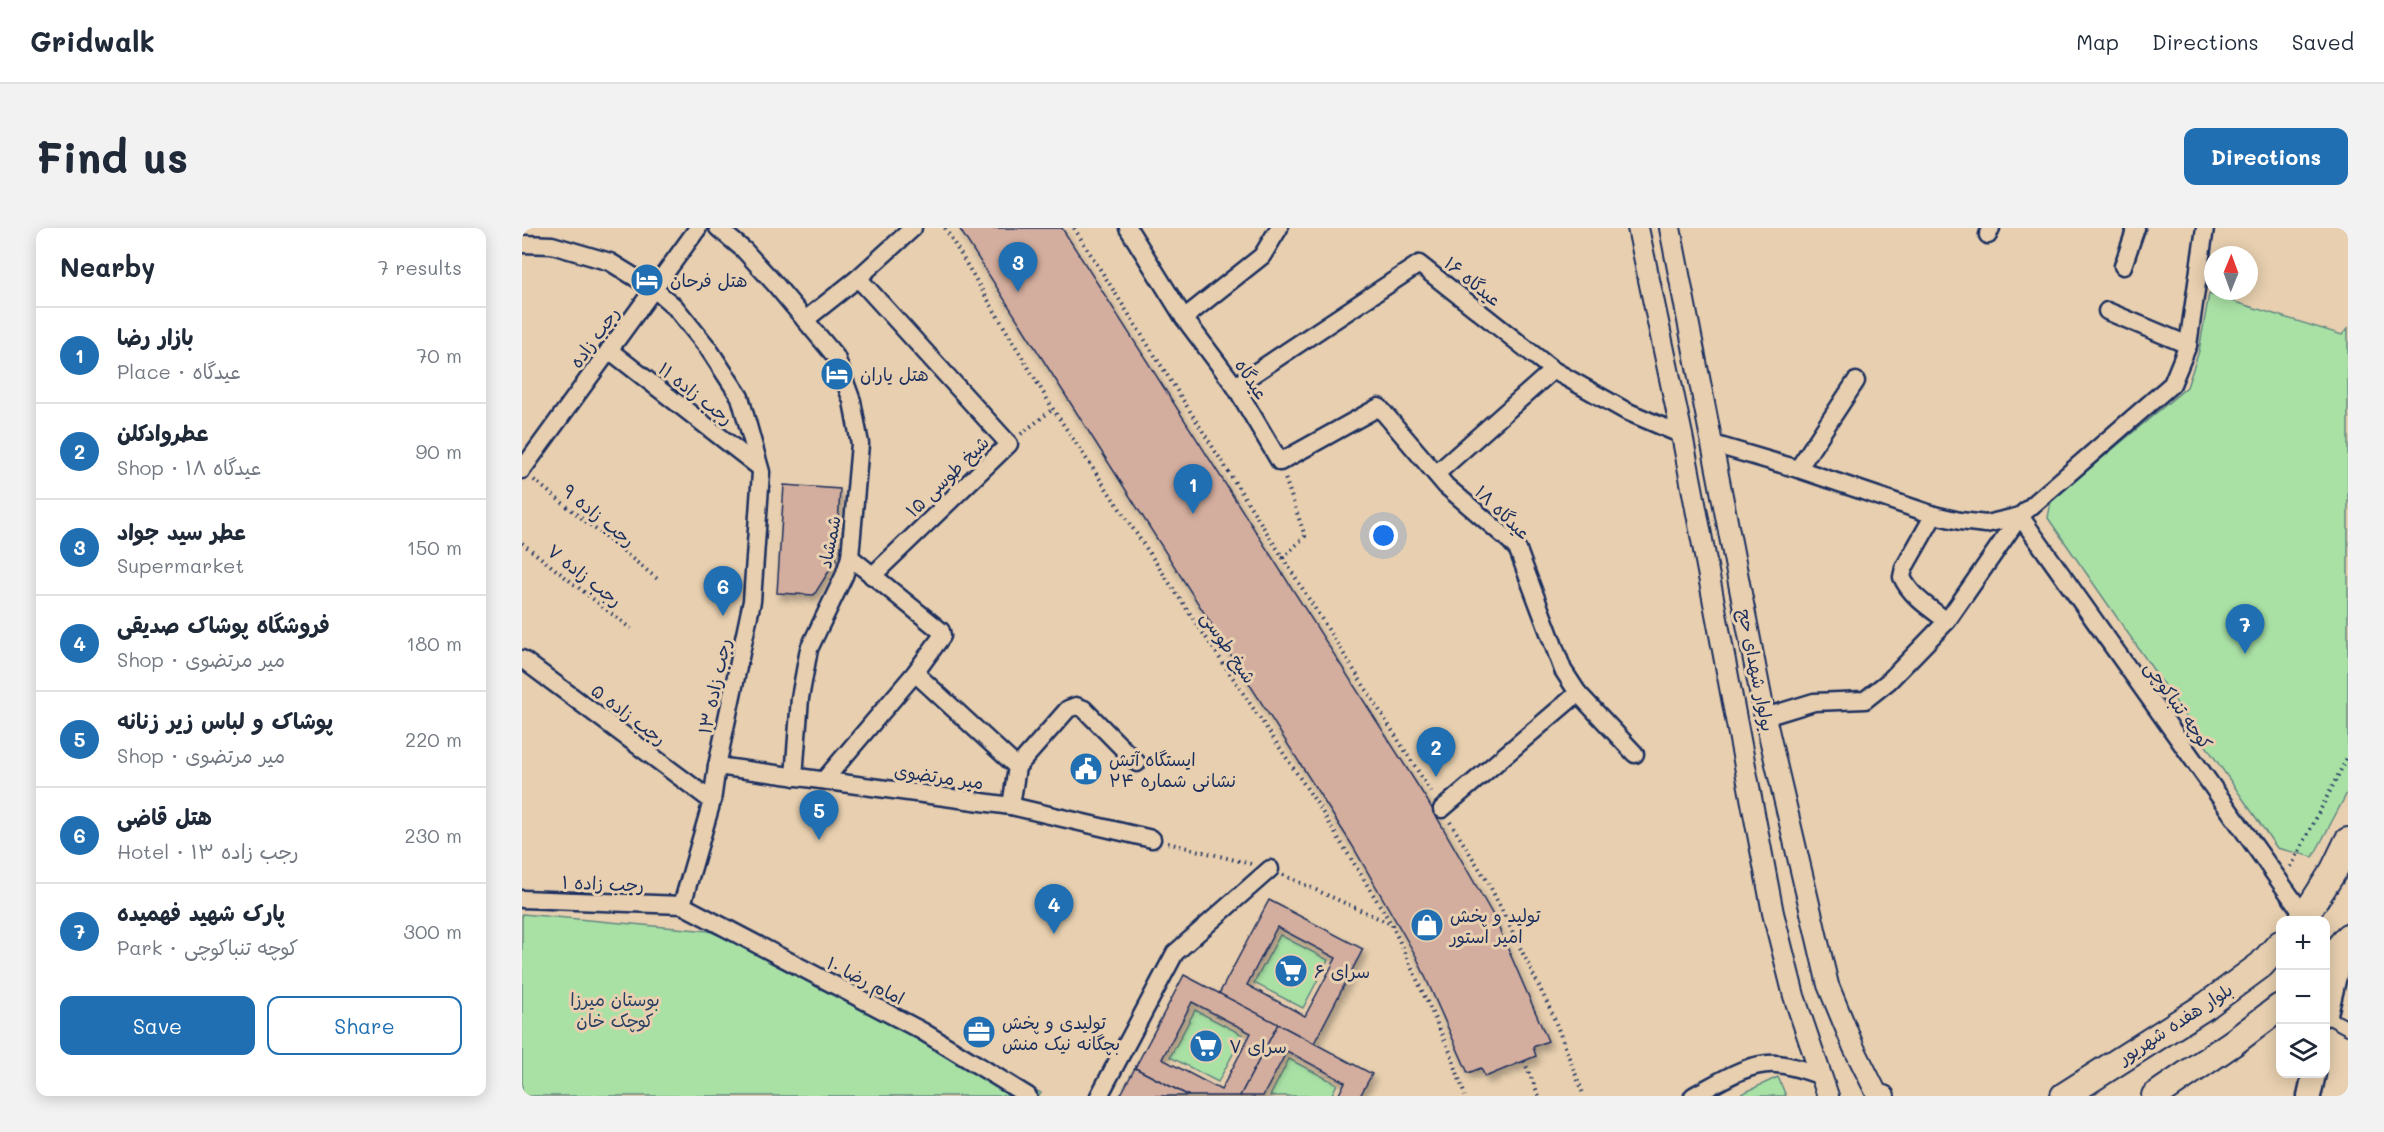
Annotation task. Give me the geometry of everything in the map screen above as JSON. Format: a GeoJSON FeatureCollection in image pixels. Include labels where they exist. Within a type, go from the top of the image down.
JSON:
{"type":"FeatureCollection","features":[{"type":"Feature","properties":{"kind":"main road"},"geometry":{"type":"LineString","coordinates":[[2306,916],[2334,870],[2348,841]]}},
{"type":"Feature","properties":{"kind":"main road","name":"بلوار هفده شهریور"},"geometry":{"type":"LineString","coordinates":[[2064,1096],[2207,1005],[2261,965],[2276,948]]}},
{"type":"Feature","properties":{"kind":"main road"},"geometry":{"type":"LineString","coordinates":[[2330,990],[2338,949]]}},
{"type":"Feature","properties":{"kind":"main road"},"geometry":{"type":"LineString","coordinates":[[2155,1096],[2276,1010]]}},
{"type":"Feature","properties":{"kind":"main road"},"geometry":{"type":"LineString","coordinates":[[2309,1096],[2313,1078]]}},
{"type":"Feature","properties":{"kind":"street","name":"رجب زاده"},"geometry":{"type":"LineString","coordinates":[[527,474],[609,350],[698,228]]}},
{"type":"Feature","properties":{"kind":"street","name":"شمشاد"},"geometry":{"type":"LineString","coordinates":[[718,228],[744,250],[836,357],[852,401],[861,444],[850,557],[844,576],[809,649],[800,698],[794,777]]}},
{"type":"Feature","properties":{"kind":"street"},"geometry":{"type":"LineString","coordinates":[[805,320],[858,278],[914,228]]}},
{"type":"Feature","properties":{"kind":"street","name":"عیدگاه"},"geometry":{"type":"LineString","coordinates":[[1128,228],[1184,318],[1235,386],[1280,462]]}},
{"type":"Feature","properties":{"kind":"street"},"geometry":{"type":"LineString","coordinates":[[1184,318],[1262,256],[1279,228]]}},
{"type":"Feature","properties":{"kind":"street","name":"بولوار شهدای حج"},"geometry":{"type":"LineString","coordinates":[[1638,228],[1682,435],[1773,913],[1794,996],[1828,1096]]}},
{"type":"Feature","properties":{"kind":"street","name":"بولوار شهدای حج"},"geometry":{"type":"LineString","coordinates":[[1670,228],[1766,717],[1828,985],[1854,1048],[1880,1095]]}},
{"type":"Feature","properties":{"kind":"street"},"geometry":{"type":"LineString","coordinates":[[2123,266],[2136,228]]}},
{"type":"Feature","properties":{"kind":"street"},"geometry":{"type":"LineString","coordinates":[[1766,717],[1814,702],[1865,700],[1888,681],[1947,621],[2020,516],[2172,384],[2188,345],[2205,228]]}},
{"type":"Feature","properties":{"kind":"street","name":"رجب زاده ۱۳"},"geometry":{"type":"LineString","coordinates":[[522,244],[552,245],[610,262],[654,289],[675,306],[708,348],[740,397],[761,472],[752,601],[717,766],[712,801],[682,905]]}},
{"type":"Feature","properties":{"kind":"street","name":"عیدگاه ۱۶"},"geometry":{"type":"LineString","coordinates":[[1235,386],[1419,264],[1552,370],[1626,411],[1682,435]]}},
{"type":"Feature","properties":{"kind":"street"},"geometry":{"type":"LineString","coordinates":[[858,278],[1009,444]]}},
{"type":"Feature","properties":{"kind":"street"},"geometry":{"type":"LineString","coordinates":[[2107,311],[2188,345]]}},
{"type":"Feature","properties":{"kind":"street","name":"رجب زاده ۱۱"},"geometry":{"type":"LineString","coordinates":[[609,350],[759,467]]}},
{"type":"Feature","properties":{"kind":"street"},"geometry":{"type":"LineString","coordinates":[[1436,474],[1552,370]]}},
{"type":"Feature","properties":{"kind":"street"},"geometry":{"type":"LineString","coordinates":[[1798,469],[1856,381]]}},
{"type":"Feature","properties":{"kind":"street","name":"عیدگاه ۱۸"},"geometry":{"type":"LineString","coordinates":[[1280,462],[1379,407],[1446,486],[1518,550],[1563,670],[1578,693],[1635,753]]}},
{"type":"Feature","properties":{"kind":"street","name":"۱۵ شیخ طوسی"},"geometry":{"type":"LineString","coordinates":[[872,576],[1009,444]]}},
{"type":"Feature","properties":{"kind":"street"},"geometry":{"type":"LineString","coordinates":[[1713,444],[1798,469],[1934,515],[1986,524],[2020,516]]}},
{"type":"Feature","properties":{"kind":"street"},"geometry":{"type":"LineString","coordinates":[[1934,515],[1904,568],[1902,577],[1905,585],[1926,606],[1947,621]]}},
{"type":"Feature","properties":{"kind":"street","name":"کوچه تنباکوچی"},"geometry":{"type":"LineString","coordinates":[[2020,516],[2282,884],[2302,916]]}},
{"type":"Feature","properties":{"kind":"street"},"geometry":{"type":"LineString","coordinates":[[825,779],[915,673],[942,636],[941,631],[850,557]]}},
{"type":"Feature","properties":{"kind":"street","name":"رجب زاده ۵"},"geometry":{"type":"LineString","coordinates":[[522,659],[712,801]]}},
{"type":"Feature","properties":{"kind":"street"},"geometry":{"type":"LineString","coordinates":[[915,673],[1017,767]]}},
{"type":"Feature","properties":{"kind":"street"},"geometry":{"type":"LineString","coordinates":[[1442,809],[1578,693]]}},
{"type":"Feature","properties":{"kind":"street"},"geometry":{"type":"LineString","coordinates":[[1011,806],[1017,767],[1068,709],[1076,706],[1084,709],[1137,763]]}},
{"type":"Feature","properties":{"kind":"street","name":"میر مرتضوی"},"geometry":{"type":"LineString","coordinates":[[717,766],[1011,806],[1152,839]]}},
{"type":"Feature","properties":{"kind":"street"},"geometry":{"type":"LineString","coordinates":[[1099,1096],[1175,953],[1270,869]]}},
{"type":"Feature","properties":{"kind":"street","name":"رجب زاده ۱"},"geometry":{"type":"LineString","coordinates":[[522,899],[682,905]]}},
{"type":"Feature","properties":{"kind":"street","name":"امام رضا ۱۰"},"geometry":{"type":"LineString","coordinates":[[682,905],[921,1031],[1028,1096]]}},
{"type":"Feature","properties":{"kind":"street"},"geometry":{"type":"LineString","coordinates":[[2330,1018],[2348,1028]]}},
{"type":"Feature","properties":{"kind":"street"},"geometry":{"type":"LineString","coordinates":[[1694,1096],[1747,1068],[1775,1063],[1822,1076]]}},
{"type":"Feature","properties":{"kind":"path","name":"شیخ طوسی"},"geometry":{"type":"LineString","coordinates":[[945,228],[1053,409],[1317,802],[1392,925],[1451,1054],[1465,1096]]}},
{"type":"Feature","properties":{"kind":"path"},"geometry":{"type":"LineString","coordinates":[[1074,228],[1283,558],[1305,536],[1280,462]]}},
{"type":"Feature","properties":{"kind":"path","name":"۱۵ شیخ طوسی"},"geometry":{"type":"LineString","coordinates":[[1009,444],[1053,409]]}},
{"type":"Feature","properties":{"kind":"path","name":"رجب زاده ۹"},"geometry":{"type":"LineString","coordinates":[[527,474],[660,581]]}},
{"type":"Feature","properties":{"kind":"path","name":"رجب زاده ۷"},"geometry":{"type":"LineString","coordinates":[[522,543],[631,629]]}},
{"type":"Feature","properties":{"kind":"path"},"geometry":{"type":"LineString","coordinates":[[2282,884],[2348,756]]}},
{"type":"Feature","properties":{"kind":"path"},"geometry":{"type":"LineString","coordinates":[[1524,1061],[1539,1096]]}},
{"type":"Feature","properties":{"kind":"green space"},"geometry":{"type":"Polygon","coordinates":[[[2208,300],[2228,300],[2342,335],[2348,328],[2348,791],[2313,857],[2277,848],[2048,518],[2051,501],[2187,387],[2199,351],[2208,300]]]}},
{"type":"Feature","properties":{"kind":"green space","name":"بوستان میرزا کوچک خان"},"geometry":{"type":"Polygon","coordinates":[[[522,914],[709,931],[869,1002],[949,1042],[1041,1093],[1039,1096],[522,1096],[522,914]]]}},
{"type":"Feature","properties":{"kind":"green space"},"geometry":{"type":"Polygon","coordinates":[[[1280,935],[1328,960],[1303,1008],[1254,983],[1280,935]]]}},
{"type":"Feature","properties":{"kind":"green space"},"geometry":{"type":"Polygon","coordinates":[[[1195,1010],[1243,1035],[1218,1082],[1170,1057],[1195,1010]]]}},
{"type":"Feature","properties":{"kind":"green space"},"geometry":{"type":"Polygon","coordinates":[[[1289,1059],[1337,1084],[1331,1096],[1270,1096],[1289,1059]]]}},
{"type":"Feature","properties":{"kind":"green space"},"geometry":{"type":"Polygon","coordinates":[[[1778,1077],[1786,1096],[1737,1096],[1778,1077]]]}},
{"type":"Feature","properties":{"kind":"building"},"geometry":{"type":"Polygon","coordinates":[[[959,228],[1062,228],[1427,800],[1494,917],[1548,1041],[1533,1047],[1536,1056],[1485,1077],[1481,1068],[1468,1073],[1416,956],[1352,845],[959,228]]]}},
{"type":"Feature","properties":{"kind":"building"},"geometry":{"type":"Polygon","coordinates":[[[784,485],[840,489],[836,560],[814,595],[777,593],[784,485]]]}},
{"type":"Feature","properties":{"kind":"building"},"geometry":{"type":"Polygon","coordinates":[[[1269,900],[1363,949],[1314,1043],[1219,994],[1269,900]],[[1277,927],[1247,985],[1305,1016],[1336,958],[1277,927]]]}},
{"type":"Feature","properties":{"kind":"building"},"geometry":{"type":"Polygon","coordinates":[[[1184,975],[1278,1024],[1240,1096],[1189,1096],[1135,1068],[1184,975]],[[1192,1002],[1162,1059],[1221,1090],[1251,1033],[1192,1002]]]}},
{"type":"Feature","properties":{"kind":"building"},"geometry":{"type":"Polygon","coordinates":[[[1278,1024],[1372,1074],[1360,1096],[1338,1096],[1345,1082],[1287,1051],[1263,1096],[1240,1096],[1278,1024]]]}},
{"type":"Feature","properties":{"kind":"building"},"geometry":{"type":"Polygon","coordinates":[[[1135,1068],[1189,1096],[1120,1096],[1135,1068]]]}},
{"type":"Feature","properties":{"kind":"place","name":"هتل فرحان"},"geometry":{"type":"Point","coordinates":[647,280]}},
{"type":"Feature","properties":{"kind":"place","name":"عطر سید جواد"},"geometry":{"type":"Point","coordinates":[1018,292]}},
{"type":"Feature","properties":{"kind":"place","name":"هتل یاران"},"geometry":{"type":"Point","coordinates":[837,374]}},
{"type":"Feature","properties":{"kind":"place","name":"بازار رضا"},"geometry":{"type":"Point","coordinates":[1193,514]}},
{"type":"Feature","properties":{"kind":"place","name":"هتل قاضی"},"geometry":{"type":"Point","coordinates":[723,616]}},
{"type":"Feature","properties":{"kind":"place","name":"پارک شهید فهمیده"},"geometry":{"type":"Point","coordinates":[2245,654]}},
{"type":"Feature","properties":{"kind":"place","name":"ایستگاه آتش نشانی شماره ۲۴"},"geometry":{"type":"Point","coordinates":[1086,769]}},
{"type":"Feature","properties":{"kind":"place","name":"عطروادکلن"},"geometry":{"type":"Point","coordinates":[1436,777]}},
{"type":"Feature","properties":{"kind":"place","name":"پوشاک و لباس زیر زنانه"},"geometry":{"type":"Point","coordinates":[819,840]}},
{"type":"Feature","properties":{"kind":"place","name":"تولید و پخش امیر استور"},"geometry":{"type":"Point","coordinates":[1427,925]}},
{"type":"Feature","properties":{"kind":"place","name":"فروشگاه پوشاک صدیقی"},"geometry":{"type":"Point","coordinates":[1054,934]}},
{"type":"Feature","properties":{"kind":"place","name":"سرای ۶"},"geometry":{"type":"Point","coordinates":[1291,971]}},
{"type":"Feature","properties":{"kind":"place","name":"تولیدی و پخش بچگانه نیک منش"},"geometry":{"type":"Point","coordinates":[979,1032]}},
{"type":"Feature","properties":{"kind":"place","name":"سرای ۷"},"geometry":{"type":"Point","coordinates":[1206,1046]}}]}
